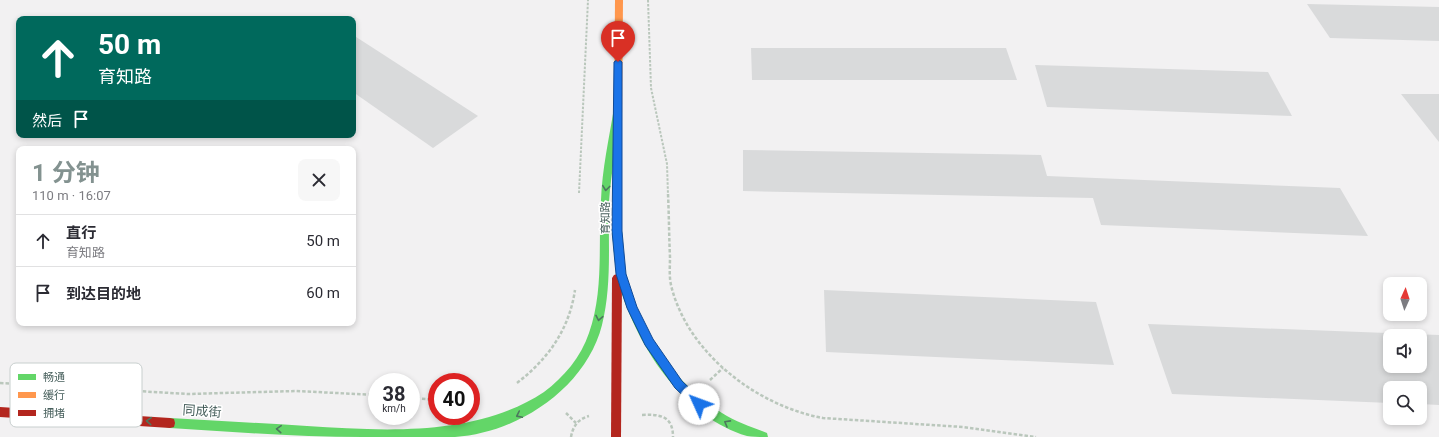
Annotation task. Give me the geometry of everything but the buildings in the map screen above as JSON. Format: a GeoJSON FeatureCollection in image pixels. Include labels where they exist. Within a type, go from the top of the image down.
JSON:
{"type":"FeatureCollection","features":[{"type":"Feature","properties":{"kind":"street"},"geometry":{"type":"LineString","coordinates":[[618,170],[619,0]]}},
{"type":"Feature","properties":{"kind":"street"},"geometry":{"type":"LineString","coordinates":[[374,435],[435,435],[472,430],[501,423],[521,414],[547,398],[568,379],[578,367],[592,342],[602,304],[606,186],[618,108]]}},
{"type":"Feature","properties":{"kind":"street","name":"育知路"},"geometry":{"type":"LineString","coordinates":[[616,437],[617,227],[621,274],[632,308],[649,342],[668,372],[691,397],[712,413],[743,430],[763,437]]}},
{"type":"Feature","properties":{"kind":"street","name":"同成街"},"geometry":{"type":"LineString","coordinates":[[0,412],[10,413]]}},
{"type":"Feature","properties":{"kind":"street","name":"同成街"},"geometry":{"type":"LineString","coordinates":[[142,421],[401,437]]}},
{"type":"Feature","properties":{"kind":"path"},"geometry":{"type":"LineString","coordinates":[[579,198],[588,0]]}},
{"type":"Feature","properties":{"kind":"path"},"geometry":{"type":"LineString","coordinates":[[648,0],[651,88],[667,164],[671,284],[679,307],[688,324],[706,349],[723,368],[741,382],[771,400],[802,413],[819,416],[974,427],[1036,437]]}},
{"type":"Feature","properties":{"kind":"path"},"geometry":{"type":"LineString","coordinates":[[511,386],[533,371],[557,342],[571,311],[575,284]]}},
{"type":"Feature","properties":{"kind":"path"},"geometry":{"type":"LineString","coordinates":[[707,382],[723,368]]}},
{"type":"Feature","properties":{"kind":"path"},"geometry":{"type":"LineString","coordinates":[[0,383],[10,384]]}},
{"type":"Feature","properties":{"kind":"path"},"geometry":{"type":"LineString","coordinates":[[142,391],[188,394],[296,391],[368,395]]}},
{"type":"Feature","properties":{"kind":"path"},"geometry":{"type":"LineString","coordinates":[[652,414],[657,414],[666,419],[672,425],[673,437]]}},
{"type":"Feature","properties":{"kind":"path"},"geometry":{"type":"LineString","coordinates":[[571,437],[576,423],[581,418],[588,416]]}},
{"type":"Feature","properties":{"kind":"traffic: fast"},"geometry":{"type":"LineString","coordinates":[[374,435],[422,435],[446,433],[469,430],[492,424],[514,416],[535,405],[555,390],[581,361],[594,335],[600,311],[604,264],[604,216],[608,166],[618,108]]}},
{"type":"Feature","properties":{"kind":"traffic: fast"},"geometry":{"type":"LineString","coordinates":[[617,231],[620,269],[626,293],[642,331],[664,365],[691,395],[713,413],[733,425],[763,437]]}},
{"type":"Feature","properties":{"kind":"traffic: fast"},"geometry":{"type":"LineString","coordinates":[[170,423],[388,436]]}},
{"type":"Feature","properties":{"kind":"traffic: slow"},"geometry":{"type":"LineString","coordinates":[[618,124],[619,0]]}},
{"type":"Feature","properties":{"kind":"traffic: jam"},"geometry":{"type":"LineString","coordinates":[[616,437],[617,278]]}},
{"type":"Feature","properties":{"kind":"traffic: jam"},"geometry":{"type":"LineString","coordinates":[[0,412],[10,413]]}},
{"type":"Feature","properties":{"kind":"traffic: jam"},"geometry":{"type":"LineString","coordinates":[[142,421],[170,423]]}},
{"type":"Feature","properties":{"kind":"route"},"geometry":{"type":"LineString","coordinates":[[618,62],[617,231],[618,255],[621,274],[632,308],[658,357],[678,384],[699,404]]}}]}
